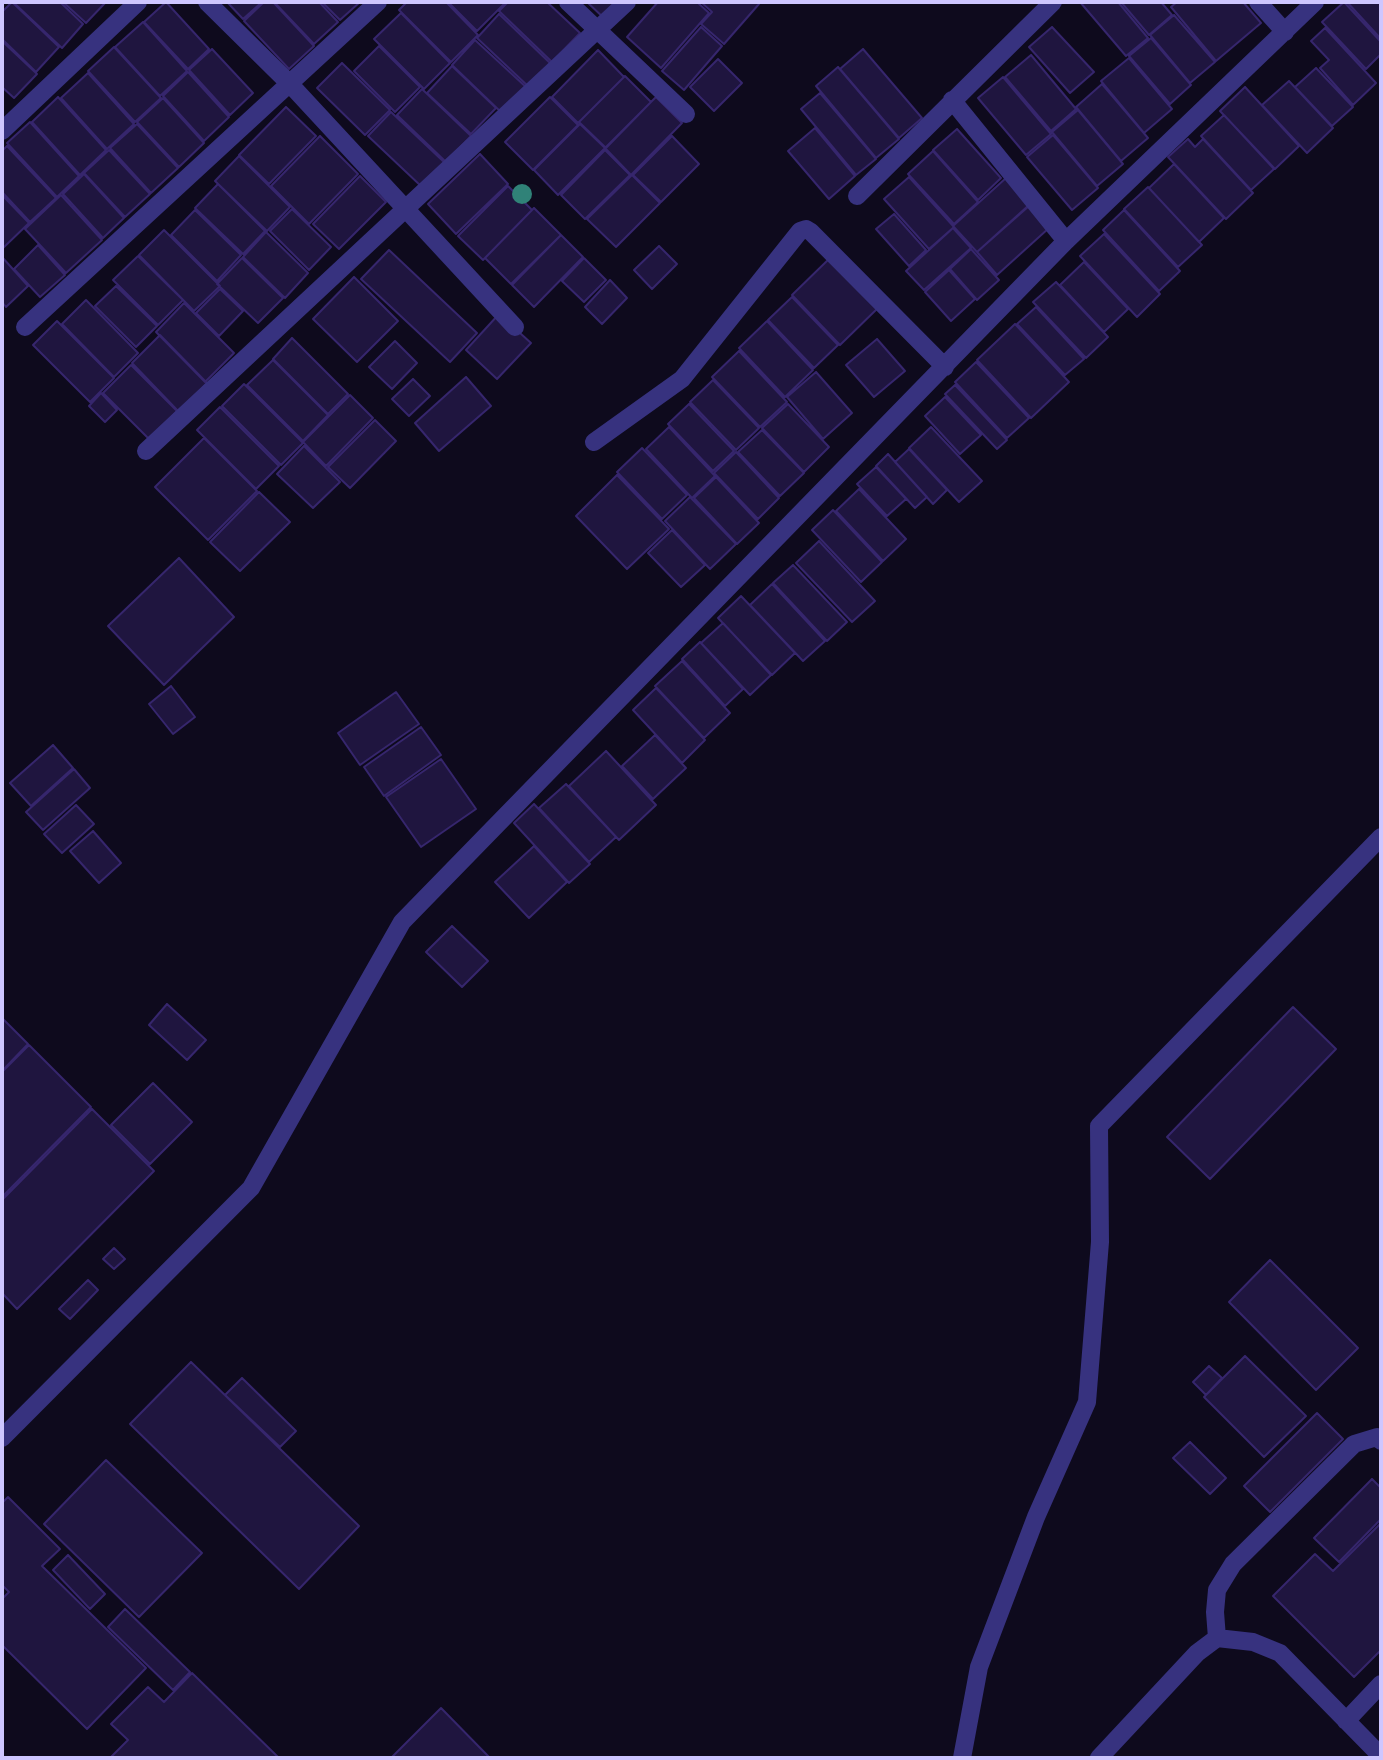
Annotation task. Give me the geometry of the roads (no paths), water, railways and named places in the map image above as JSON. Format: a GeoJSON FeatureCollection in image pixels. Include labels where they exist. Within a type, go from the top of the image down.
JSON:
{"type":"FeatureCollection","features":[{"type":"Feature","properties":{"kind":"street"},"geometry":{"type":"LineString","coordinates":[[2,131],[138,2]]}},
{"type":"Feature","properties":{"kind":"street"},"geometry":{"type":"LineString","coordinates":[[207,2],[289,83],[515,327]]}},
{"type":"Feature","properties":{"kind":"street"},"geometry":{"type":"LineString","coordinates":[[26,327],[377,2]]}},
{"type":"Feature","properties":{"kind":"street"},"geometry":{"type":"LineString","coordinates":[[568,2],[686,114]]}},
{"type":"Feature","properties":{"kind":"street"},"geometry":{"type":"LineString","coordinates":[[146,451],[627,2]]}},
{"type":"Feature","properties":{"kind":"street"},"geometry":{"type":"LineString","coordinates":[[856,196],[1053,2]]}},
{"type":"Feature","properties":{"kind":"street"},"geometry":{"type":"LineString","coordinates":[[1258,2],[1285,32]]}},
{"type":"Feature","properties":{"kind":"street"},"geometry":{"type":"LineString","coordinates":[[2,1438],[251,1188],[402,922],[1066,241],[1315,2]]}},
{"type":"Feature","properties":{"kind":"street"},"geometry":{"type":"LineString","coordinates":[[952,100],[1066,241]]}},
{"type":"Feature","properties":{"kind":"street"},"geometry":{"type":"LineString","coordinates":[[594,442],[681,379],[800,231],[806,229],[945,367]]}},
{"type":"Feature","properties":{"kind":"street"},"geometry":{"type":"LineString","coordinates":[[962,1758],[979,1667],[1036,1517],[1087,1402],[1100,1242],[1099,1126],[1381,838]]}},
{"type":"Feature","properties":{"kind":"street"},"geometry":{"type":"LineString","coordinates":[[1217,1638],[1217,1590],[1233,1564],[1354,1444],[1377,1437],[1381,1441]]}},
{"type":"Feature","properties":{"kind":"street"},"geometry":{"type":"LineString","coordinates":[[1099,1758],[1197,1653],[1217,1638],[1253,1642],[1280,1653],[1381,1756]]}},
{"type":"Feature","properties":{"kind":"street"},"geometry":{"type":"LineString","coordinates":[[1346,1721],[1381,1684]]}}]}
